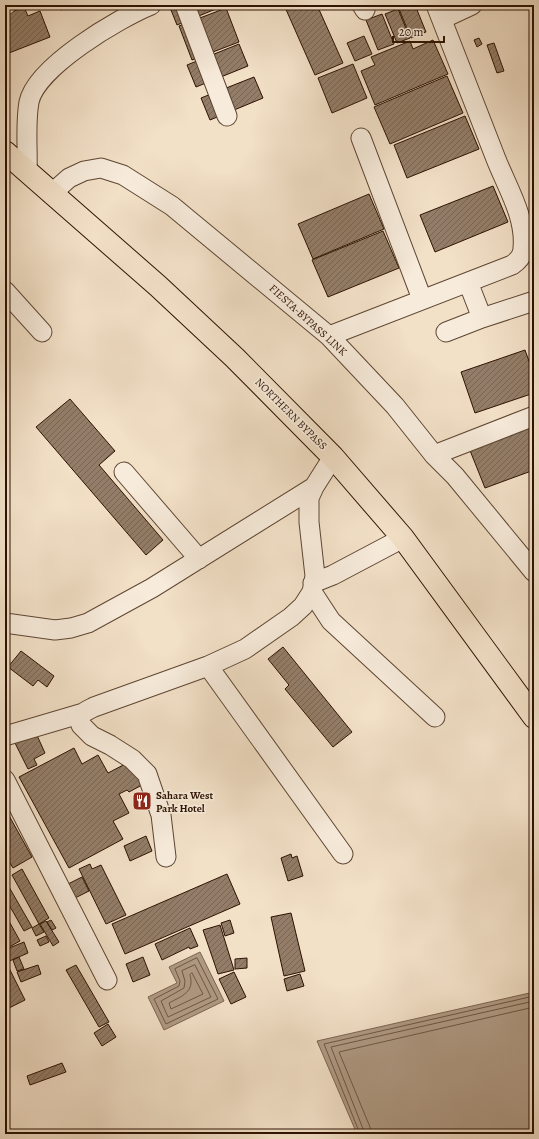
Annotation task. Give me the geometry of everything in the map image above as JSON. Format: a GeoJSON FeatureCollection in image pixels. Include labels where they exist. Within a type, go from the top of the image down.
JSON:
{"type":"FeatureCollection","features":[{"type":"Feature","properties":{"kind":"main road","name":"NORTHERN BYPASS"},"geometry":{"type":"LineString","coordinates":[[5,152],[51,194],[158,286],[235,358],[333,457],[403,538],[534,717]]}},
{"type":"Feature","properties":{"kind":"street"},"geometry":{"type":"LineString","coordinates":[[185,5],[228,116]]}},
{"type":"Feature","properties":{"kind":"street"},"geometry":{"type":"LineString","coordinates":[[329,336],[512,265],[522,256],[523,243],[521,224],[512,195],[499,166],[439,12],[472,5]]}},
{"type":"Feature","properties":{"kind":"street"},"geometry":{"type":"LineString","coordinates":[[27,172],[29,101],[38,82],[64,57],[144,8]]}},
{"type":"Feature","properties":{"kind":"street"},"geometry":{"type":"LineString","coordinates":[[361,138],[422,299]]}},
{"type":"Feature","properties":{"kind":"street","name":"FIESTA-BYPASS LINK"},"geometry":{"type":"LineString","coordinates":[[51,194],[70,178],[84,170],[101,168],[123,174],[172,206],[329,336],[395,406],[434,455],[455,476],[534,572]]}},
{"type":"Feature","properties":{"kind":"street"},"geometry":{"type":"LineString","coordinates":[[468,282],[482,318]]}},
{"type":"Feature","properties":{"kind":"street"},"geometry":{"type":"LineString","coordinates":[[6,295],[42,332]]}},
{"type":"Feature","properties":{"kind":"street"},"geometry":{"type":"LineString","coordinates":[[446,332],[482,318],[534,301]]}},
{"type":"Feature","properties":{"kind":"street"},"geometry":{"type":"LineString","coordinates":[[434,455],[534,416]]}},
{"type":"Feature","properties":{"kind":"street"},"geometry":{"type":"LineString","coordinates":[[5,736],[83,713],[94,707],[208,666],[245,649],[291,617],[303,606],[313,588],[315,568],[308,522],[309,498],[314,487],[333,457]]}},
{"type":"Feature","properties":{"kind":"street"},"geometry":{"type":"LineString","coordinates":[[124,472],[199,559]]}},
{"type":"Feature","properties":{"kind":"street"},"geometry":{"type":"LineString","coordinates":[[5,623],[55,630],[71,628],[88,623],[199,559],[314,487]]}},
{"type":"Feature","properties":{"kind":"street"},"geometry":{"type":"LineString","coordinates":[[313,588],[333,575],[403,538]]}},
{"type":"Feature","properties":{"kind":"street"},"geometry":{"type":"LineString","coordinates":[[313,588],[331,621],[435,717]]}},
{"type":"Feature","properties":{"kind":"street"},"geometry":{"type":"LineString","coordinates":[[208,666],[343,854]]}},
{"type":"Feature","properties":{"kind":"street"},"geometry":{"type":"LineString","coordinates":[[83,713],[80,722],[92,736],[132,759],[147,774],[162,815],[166,857]]}},
{"type":"Feature","properties":{"kind":"street"},"geometry":{"type":"LineString","coordinates":[[5,780],[107,980]]}},
{"type":"Feature","properties":{"kind":"water"},"geometry":{"type":"Polygon","coordinates":[[[200,952],[224,1001],[164,1030],[148,997],[177,983],[169,967],[200,952]]]}},
{"type":"Feature","properties":{"kind":"water"},"geometry":{"type":"Polygon","coordinates":[[[534,992],[534,1134],[357,1134],[317,1041],[534,992]]]}},
{"type":"Feature","properties":{"kind":"building"},"geometry":{"type":"Polygon","coordinates":[[[59,5],[75,5],[61,10],[59,5]]]}},
{"type":"Feature","properties":{"kind":"building"},"geometry":{"type":"Polygon","coordinates":[[[169,5],[223,5],[223,6],[177,25],[169,5]]]}},
{"type":"Feature","properties":{"kind":"building"},"geometry":{"type":"Polygon","coordinates":[[[284,5],[317,5],[343,63],[315,75],[284,5]]]}},
{"type":"Feature","properties":{"kind":"building"},"geometry":{"type":"Polygon","coordinates":[[[408,5],[415,5],[426,32],[411,38],[399,9],[408,5]]]}},
{"type":"Feature","properties":{"kind":"building"},"geometry":{"type":"Polygon","coordinates":[[[24,7],[28,16],[40,11],[50,37],[9,53],[5,44],[5,15],[24,7]]]}},
{"type":"Feature","properties":{"kind":"building"},"geometry":{"type":"Polygon","coordinates":[[[226,8],[239,42],[192,60],[179,26],[226,8]]]}},
{"type":"Feature","properties":{"kind":"building"},"geometry":{"type":"Polygon","coordinates":[[[398,9],[410,38],[397,43],[385,14],[398,9]]]}},
{"type":"Feature","properties":{"kind":"building"},"geometry":{"type":"Polygon","coordinates":[[[382,14],[394,44],[378,50],[366,20],[382,14]]]}},
{"type":"Feature","properties":{"kind":"building"},"geometry":{"type":"Polygon","coordinates":[[[364,36],[372,54],[355,61],[347,43],[364,36]]]}},
{"type":"Feature","properties":{"kind":"building"},"geometry":{"type":"Polygon","coordinates":[[[479,38],[482,44],[477,47],[474,40],[479,38]]]}},
{"type":"Feature","properties":{"kind":"building"},"geometry":{"type":"Polygon","coordinates":[[[433,40],[448,74],[375,105],[361,71],[375,65],[371,57],[410,41],[413,49],[433,40]]]}},
{"type":"Feature","properties":{"kind":"building"},"geometry":{"type":"Polygon","coordinates":[[[494,43],[504,71],[497,73],[487,45],[494,43]]]}},
{"type":"Feature","properties":{"kind":"building"},"geometry":{"type":"Polygon","coordinates":[[[239,44],[248,66],[196,87],[187,65],[239,44]]]}},
{"type":"Feature","properties":{"kind":"building"},"geometry":{"type":"Polygon","coordinates":[[[353,64],[367,98],[332,113],[318,78],[353,64]]]}},
{"type":"Feature","properties":{"kind":"building"},"geometry":{"type":"Polygon","coordinates":[[[447,76],[463,113],[390,144],[374,107],[447,76]]]}},
{"type":"Feature","properties":{"kind":"building"},"geometry":{"type":"Polygon","coordinates":[[[254,77],[263,98],[210,120],[201,98],[254,77]]]}},
{"type":"Feature","properties":{"kind":"building"},"geometry":{"type":"Polygon","coordinates":[[[465,116],[479,149],[407,178],[394,145],[465,116]]]}},
{"type":"Feature","properties":{"kind":"building"},"geometry":{"type":"Polygon","coordinates":[[[493,186],[508,222],[435,252],[420,215],[493,186]]]}},
{"type":"Feature","properties":{"kind":"building"},"geometry":{"type":"Polygon","coordinates":[[[369,194],[384,229],[313,259],[298,224],[369,194]]]}},
{"type":"Feature","properties":{"kind":"building"},"geometry":{"type":"Polygon","coordinates":[[[383,231],[399,268],[328,297],[312,260],[383,231]]]}},
{"type":"Feature","properties":{"kind":"building"},"geometry":{"type":"Polygon","coordinates":[[[525,350],[534,375],[534,393],[475,413],[461,372],[525,350]]]}},
{"type":"Feature","properties":{"kind":"building"},"geometry":{"type":"Polygon","coordinates":[[[70,399],[115,451],[99,465],[163,540],[146,555],[36,427],[70,399]]]}},
{"type":"Feature","properties":{"kind":"building"},"geometry":{"type":"Polygon","coordinates":[[[534,424],[534,470],[485,488],[469,448],[534,424]]]}},
{"type":"Feature","properties":{"kind":"building"},"geometry":{"type":"Polygon","coordinates":[[[283,647],[352,732],[333,747],[285,689],[289,685],[268,659],[283,647]]]}},
{"type":"Feature","properties":{"kind":"building"},"geometry":{"type":"Polygon","coordinates":[[[21,651],[54,676],[47,687],[38,680],[33,686],[8,667],[21,651]]]}},
{"type":"Feature","properties":{"kind":"building"},"geometry":{"type":"Polygon","coordinates":[[[35,731],[45,753],[34,759],[37,765],[28,769],[14,741],[35,731]]]}},
{"type":"Feature","properties":{"kind":"building"},"geometry":{"type":"Polygon","coordinates":[[[74,748],[82,764],[98,755],[108,773],[129,762],[142,785],[129,792],[127,790],[119,794],[129,813],[113,821],[123,839],[69,868],[19,777],[74,748]]]}},
{"type":"Feature","properties":{"kind":"building"},"geometry":{"type":"Polygon","coordinates":[[[7,812],[32,857],[13,868],[5,855],[5,813],[7,812]]]}},
{"type":"Feature","properties":{"kind":"building"},"geometry":{"type":"Polygon","coordinates":[[[146,836],[152,851],[130,861],[124,846],[146,836]]]}},
{"type":"Feature","properties":{"kind":"building"},"geometry":{"type":"Polygon","coordinates":[[[291,854],[292,858],[297,856],[303,876],[288,881],[281,858],[291,854]]]}},
{"type":"Feature","properties":{"kind":"building"},"geometry":{"type":"Polygon","coordinates":[[[90,864],[92,869],[101,865],[126,915],[106,924],[79,869],[90,864]]]}},
{"type":"Feature","properties":{"kind":"building"},"geometry":{"type":"Polygon","coordinates":[[[22,869],[49,918],[39,924],[12,875],[22,869]]]}},
{"type":"Feature","properties":{"kind":"building"},"geometry":{"type":"Polygon","coordinates":[[[227,874],[240,904],[125,954],[112,924],[227,874]]]}},
{"type":"Feature","properties":{"kind":"building"},"geometry":{"type":"Polygon","coordinates":[[[82,877],[89,891],[75,898],[68,884],[82,877]]]}},
{"type":"Feature","properties":{"kind":"building"},"geometry":{"type":"Polygon","coordinates":[[[5,880],[32,927],[24,931],[5,898],[5,880]]]}},
{"type":"Feature","properties":{"kind":"building"},"geometry":{"type":"Polygon","coordinates":[[[291,913],[305,971],[284,976],[271,917],[291,913]]]}},
{"type":"Feature","properties":{"kind":"building"},"geometry":{"type":"Polygon","coordinates":[[[5,914],[20,941],[9,947],[5,939],[5,914]]]}},
{"type":"Feature","properties":{"kind":"building"},"geometry":{"type":"Polygon","coordinates":[[[51,920],[56,928],[52,930],[47,922],[51,920]]]}},
{"type":"Feature","properties":{"kind":"building"},"geometry":{"type":"Polygon","coordinates":[[[230,920],[234,933],[225,936],[221,923],[230,920]]]}},
{"type":"Feature","properties":{"kind":"building"},"geometry":{"type":"Polygon","coordinates":[[[46,921],[59,942],[53,946],[40,924],[46,921]]]}},
{"type":"Feature","properties":{"kind":"building"},"geometry":{"type":"Polygon","coordinates":[[[39,924],[44,932],[36,936],[32,928],[39,924]]]}},
{"type":"Feature","properties":{"kind":"building"},"geometry":{"type":"Polygon","coordinates":[[[220,925],[234,970],[218,974],[203,930],[220,925]]]}},
{"type":"Feature","properties":{"kind":"building"},"geometry":{"type":"Polygon","coordinates":[[[190,928],[198,946],[190,949],[189,947],[162,960],[155,944],[190,928]]]}},
{"type":"Feature","properties":{"kind":"building"},"geometry":{"type":"Polygon","coordinates":[[[46,936],[49,942],[40,946],[37,940],[46,936]]]}},
{"type":"Feature","properties":{"kind":"building"},"geometry":{"type":"Polygon","coordinates":[[[24,942],[28,953],[7,962],[5,957],[5,945],[7,944],[9,948],[24,942]]]}},
{"type":"Feature","properties":{"kind":"building"},"geometry":{"type":"Polygon","coordinates":[[[19,957],[24,969],[17,971],[13,960],[19,957]]]}},
{"type":"Feature","properties":{"kind":"building"},"geometry":{"type":"Polygon","coordinates":[[[143,957],[150,975],[133,982],[126,964],[143,957]]]}},
{"type":"Feature","properties":{"kind":"building"},"geometry":{"type":"Polygon","coordinates":[[[247,958],[247,968],[235,969],[235,959],[247,958]]]}},
{"type":"Feature","properties":{"kind":"building"},"geometry":{"type":"Polygon","coordinates":[[[7,964],[25,1000],[5,1010],[5,965],[7,964]]]}},
{"type":"Feature","properties":{"kind":"building"},"geometry":{"type":"Polygon","coordinates":[[[38,965],[41,974],[21,982],[17,972],[38,965]]]}},
{"type":"Feature","properties":{"kind":"building"},"geometry":{"type":"Polygon","coordinates":[[[76,965],[109,1022],[99,1027],[66,970],[76,965]]]}},
{"type":"Feature","properties":{"kind":"building"},"geometry":{"type":"Polygon","coordinates":[[[234,972],[246,997],[231,1004],[219,979],[234,972]]]}},
{"type":"Feature","properties":{"kind":"building"},"geometry":{"type":"Polygon","coordinates":[[[300,974],[304,986],[287,991],[284,979],[300,974]]]}},
{"type":"Feature","properties":{"kind":"building"},"geometry":{"type":"Polygon","coordinates":[[[108,1024],[116,1037],[102,1046],[94,1033],[108,1024]]]}},
{"type":"Feature","properties":{"kind":"building"},"geometry":{"type":"Polygon","coordinates":[[[62,1063],[66,1072],[30,1085],[27,1076],[62,1063]]]}},
{"type":"Feature","properties":{"kind":"place","name":"Sahara West Park Hotel"},"geometry":{"type":"Point","coordinates":[142,801]}}]}
